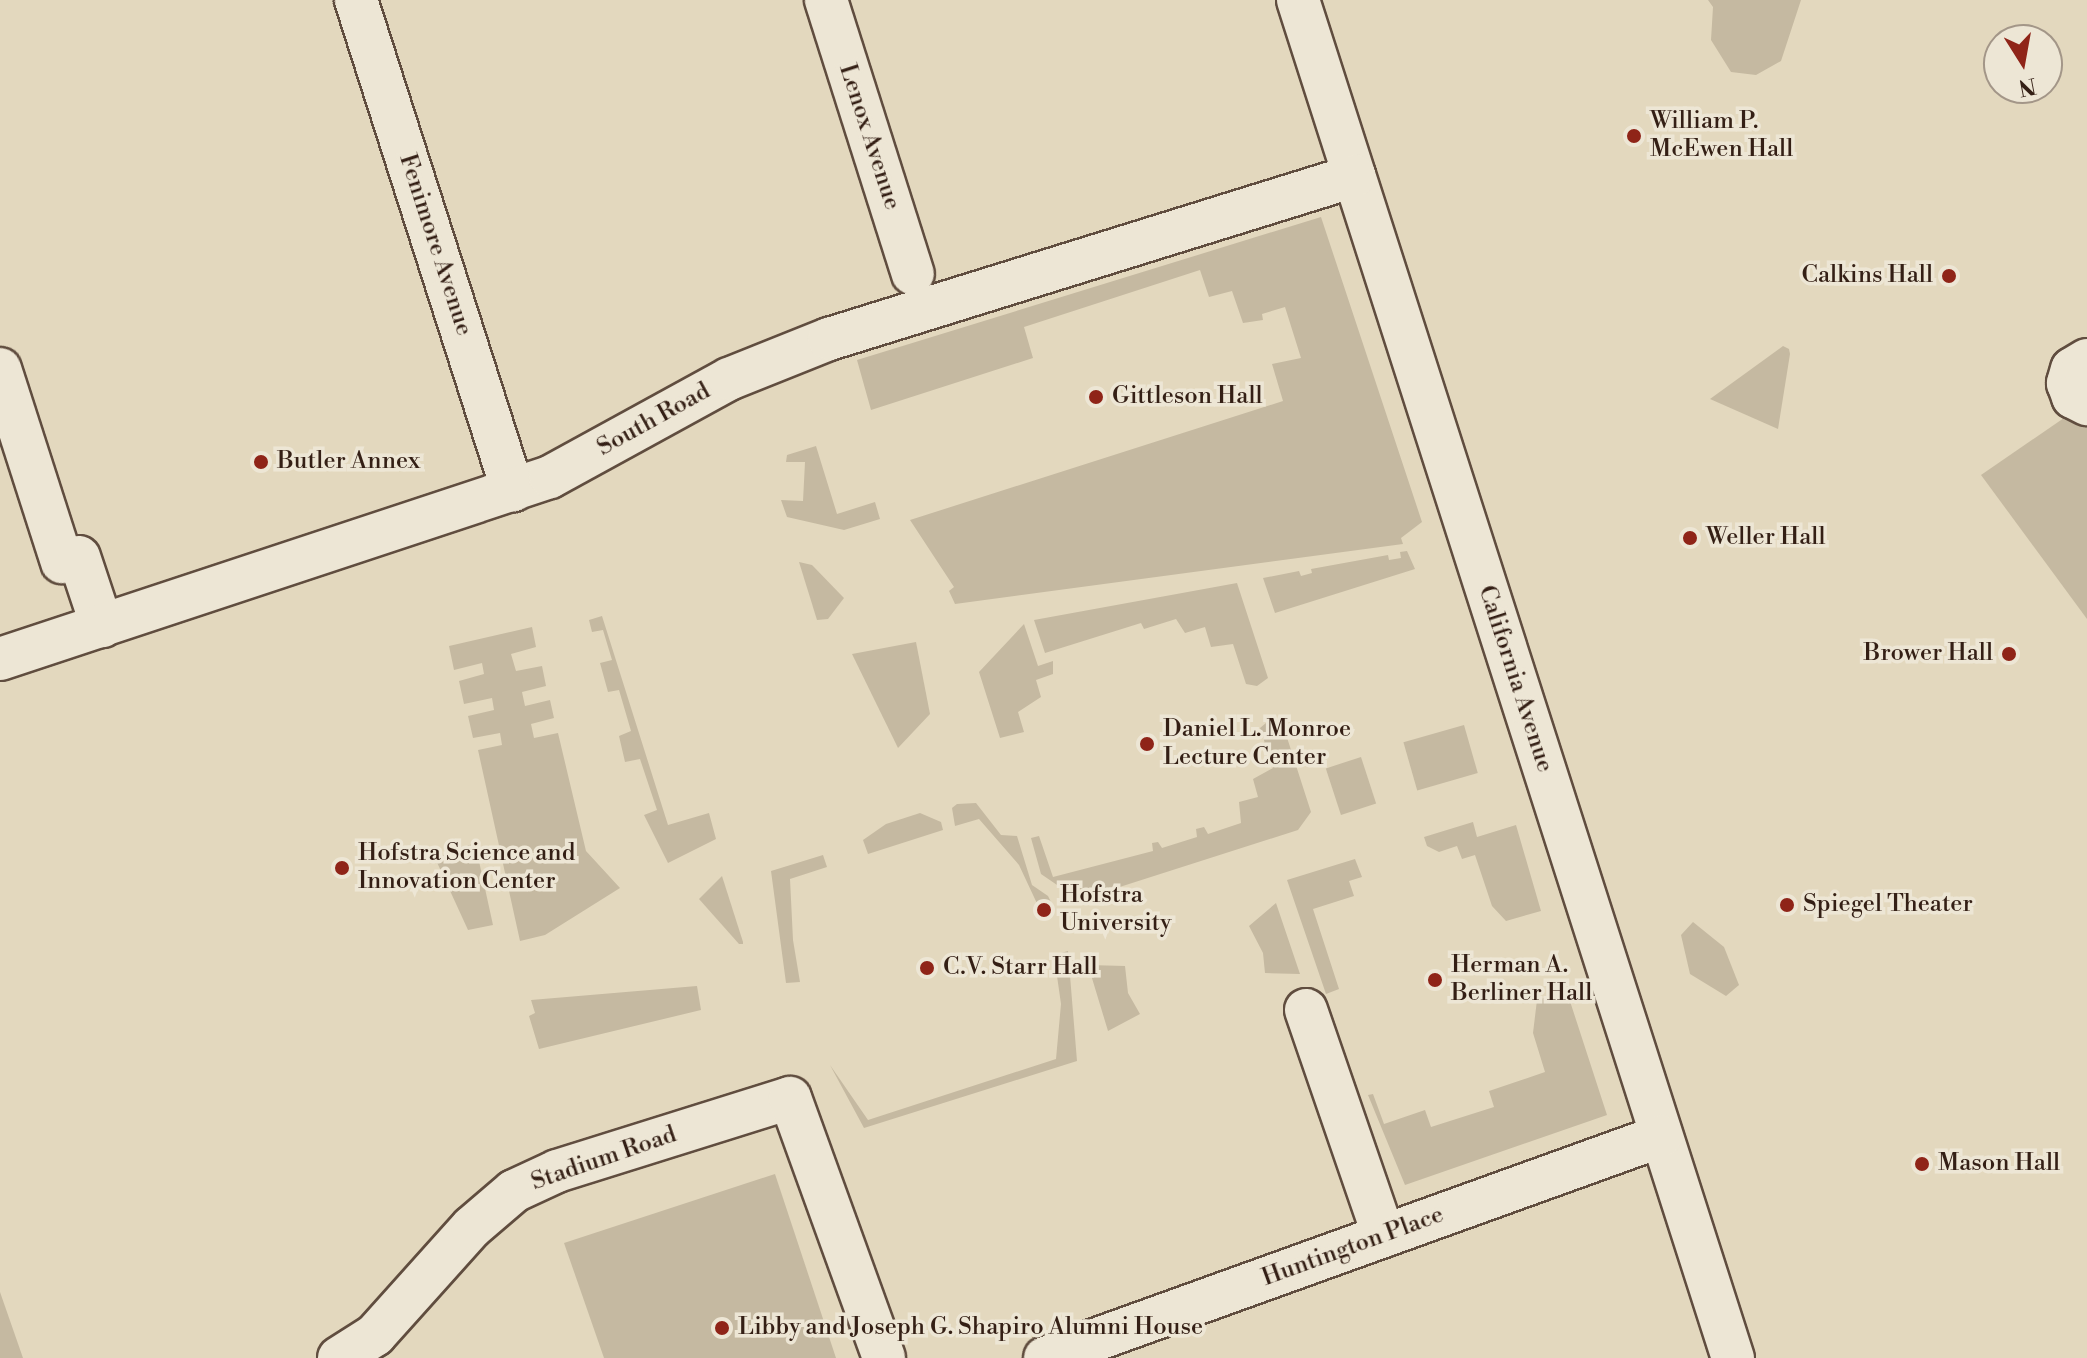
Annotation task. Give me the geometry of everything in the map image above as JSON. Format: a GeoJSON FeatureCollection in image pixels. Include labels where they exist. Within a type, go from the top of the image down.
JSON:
{"type":"FeatureCollection","features":[{"type":"Feature","properties":{"kind":"street","name":"Fenimore Avenue"},"geometry":{"type":"LineString","coordinates":[[356,0],[513,491]]}},
{"type":"Feature","properties":{"kind":"street","name":"Lenox Avenue"},"geometry":{"type":"LineString","coordinates":[[826,0],[913,274]]}},
{"type":"Feature","properties":{"kind":"street","name":"California Avenue"},"geometry":{"type":"LineString","coordinates":[[1298,0],[1733,1358]]}},
{"type":"Feature","properties":{"kind":"street","name":"South Road"},"geometry":{"type":"LineString","coordinates":[[0,659],[550,477],[747,370],[815,344],[1354,176]]}},
{"type":"Feature","properties":{"kind":"street"},"geometry":{"type":"LineString","coordinates":[[2087,360],[2072,369],[2068,383],[2073,397],[2087,404]]}},
{"type":"Feature","properties":{"kind":"street"},"geometry":{"type":"LineString","coordinates":[[0,369],[49,522],[102,626]]}},
{"type":"Feature","properties":{"kind":"street"},"geometry":{"type":"LineString","coordinates":[[1306,1010],[1384,1236]]}},
{"type":"Feature","properties":{"kind":"street","name":"Stadium Road"},"geometry":{"type":"LineString","coordinates":[[339,1358],[375,1335],[472,1227],[514,1191],[557,1171],[790,1098],[884,1358]]}},
{"type":"Feature","properties":{"kind":"street","name":"Huntington Place"},"geometry":{"type":"LineString","coordinates":[[1045,1358],[1661,1136]]}},
{"type":"Feature","properties":{"kind":"shaded area"},"geometry":{"type":"Polygon","coordinates":[[[1708,0],[1801,0],[1781,61],[1756,75],[1731,72],[1711,40],[1713,7],[1708,0]]]}},
{"type":"Feature","properties":{"kind":"shaded area"},"geometry":{"type":"Polygon","coordinates":[[[1321,217],[1422,522],[1401,538],[1403,544],[955,604],[949,591],[954,587],[910,520],[1283,401],[1272,364],[1301,358],[1285,307],[1262,314],[1263,320],[1243,323],[1232,291],[1209,297],[1200,270],[1024,327],[1033,358],[871,410],[857,360],[1321,217]]]}},
{"type":"Feature","properties":{"kind":"shaded area"},"geometry":{"type":"Polygon","coordinates":[[[1783,346],[1789,349],[1790,354],[1778,429],[1710,399],[1783,346]]]}},
{"type":"Feature","properties":{"kind":"shaded area"},"geometry":{"type":"Polygon","coordinates":[[[2077,409],[2087,409],[2087,619],[1981,475],[2077,409]]]}},
{"type":"Feature","properties":{"kind":"shaded area"},"geometry":{"type":"Polygon","coordinates":[[[816,446],[837,514],[875,502],[880,519],[844,530],[787,517],[781,500],[803,501],[805,462],[786,462],[787,455],[816,446]]]}},
{"type":"Feature","properties":{"kind":"shaded area"},"geometry":{"type":"Polygon","coordinates":[[[1407,551],[1415,569],[1275,613],[1263,578],[1299,571],[1301,576],[1312,573],[1311,569],[1388,555],[1389,560],[1401,558],[1400,552],[1407,551]]]}},
{"type":"Feature","properties":{"kind":"shaded area"},"geometry":{"type":"Polygon","coordinates":[[[799,562],[812,565],[844,598],[828,619],[817,620],[799,562]]]}},
{"type":"Feature","properties":{"kind":"shaded area"},"geometry":{"type":"Polygon","coordinates":[[[1237,583],[1268,678],[1257,686],[1246,684],[1233,644],[1211,647],[1205,627],[1185,633],[1176,619],[1144,629],[1141,623],[1045,653],[1034,620],[1237,583]]]}},
{"type":"Feature","properties":{"kind":"shaded area"},"geometry":{"type":"Polygon","coordinates":[[[602,616],[668,825],[709,813],[716,839],[668,863],[644,815],[657,810],[640,759],[625,762],[619,736],[631,731],[619,690],[608,692],[600,663],[612,660],[603,630],[592,632],[589,620],[602,616]]]}},
{"type":"Feature","properties":{"kind":"shaded area"},"geometry":{"type":"Polygon","coordinates":[[[1024,624],[1038,666],[1053,661],[1053,674],[1036,680],[1041,697],[1018,712],[1024,732],[1000,738],[979,672],[1024,624]]]}},
{"type":"Feature","properties":{"kind":"shaded area"},"geometry":{"type":"Polygon","coordinates":[[[532,627],[536,647],[511,654],[516,671],[542,666],[546,686],[522,692],[525,706],[550,700],[554,718],[531,724],[534,738],[558,733],[586,851],[620,888],[545,935],[520,941],[478,750],[502,745],[500,733],[473,738],[468,716],[494,710],[492,698],[464,704],[459,681],[484,674],[482,663],[454,670],[449,646],[532,627]]]}},
{"type":"Feature","properties":{"kind":"shaded area"},"geometry":{"type":"Polygon","coordinates":[[[916,642],[930,714],[898,748],[852,654],[916,642]]]}},
{"type":"Feature","properties":{"kind":"shaded area"},"geometry":{"type":"Polygon","coordinates":[[[1282,722],[1311,812],[1298,830],[1079,900],[1041,874],[1031,838],[1039,836],[1053,877],[1153,851],[1152,843],[1158,842],[1162,848],[1197,837],[1196,829],[1204,827],[1208,834],[1241,823],[1239,802],[1258,797],[1253,779],[1273,768],[1260,728],[1266,723],[1282,722]]]}},
{"type":"Feature","properties":{"kind":"shaded area"},"geometry":{"type":"Polygon","coordinates":[[[1464,725],[1478,773],[1417,790],[1403,742],[1464,725]]]}},
{"type":"Feature","properties":{"kind":"shaded area"},"geometry":{"type":"Polygon","coordinates":[[[1361,757],[1376,804],[1341,815],[1326,768],[1361,757]]]}},
{"type":"Feature","properties":{"kind":"shaded area"},"geometry":{"type":"Polygon","coordinates":[[[976,803],[1001,835],[1017,836],[1032,885],[1048,896],[1054,908],[1041,912],[1019,865],[979,819],[955,826],[952,808],[957,804],[976,803]]]}},
{"type":"Feature","properties":{"kind":"shaded area"},"geometry":{"type":"Polygon","coordinates":[[[920,813],[941,822],[943,830],[868,854],[863,840],[886,824],[920,813]]]}},
{"type":"Feature","properties":{"kind":"shaded area"},"geometry":{"type":"Polygon","coordinates":[[[1473,822],[1477,837],[1516,825],[1541,911],[1506,921],[1492,906],[1475,855],[1462,859],[1457,846],[1439,852],[1427,846],[1424,837],[1473,822]]]}},
{"type":"Feature","properties":{"kind":"shaded area"},"geometry":{"type":"Polygon","coordinates":[[[475,843],[493,925],[468,930],[435,858],[475,843]]]}},
{"type":"Feature","properties":{"kind":"shaded area"},"geometry":{"type":"Polygon","coordinates":[[[823,855],[827,867],[790,879],[793,940],[800,982],[786,983],[771,871],[823,855]]]}},
{"type":"Feature","properties":{"kind":"shaded area"},"geometry":{"type":"Polygon","coordinates":[[[1355,859],[1362,877],[1349,881],[1354,896],[1313,909],[1339,989],[1326,994],[1287,880],[1355,859]]]}},
{"type":"Feature","properties":{"kind":"shaded area"},"geometry":{"type":"Polygon","coordinates":[[[722,876],[743,944],[739,944],[699,899],[722,876]]]}},
{"type":"Feature","properties":{"kind":"shaded area"},"geometry":{"type":"Polygon","coordinates":[[[1276,903],[1300,974],[1265,973],[1263,953],[1249,926],[1276,903]]]}},
{"type":"Feature","properties":{"kind":"shaded area"},"geometry":{"type":"Polygon","coordinates":[[[1693,922],[1724,947],[1739,985],[1726,996],[1690,974],[1681,935],[1693,922]]]}},
{"type":"Feature","properties":{"kind":"shaded area"},"geometry":{"type":"Polygon","coordinates":[[[1068,951],[1077,1061],[864,1128],[830,1065],[868,1120],[1056,1059],[1061,1004],[1054,955],[1068,951]]]}},
{"type":"Feature","properties":{"kind":"shaded area"},"geometry":{"type":"Polygon","coordinates":[[[1088,965],[1125,966],[1128,993],[1140,1014],[1108,1031],[1088,965]]]}},
{"type":"Feature","properties":{"kind":"shaded area"},"geometry":{"type":"Polygon","coordinates":[[[697,986],[701,1010],[539,1049],[529,1016],[535,1013],[531,1000],[697,986]]]}},
{"type":"Feature","properties":{"kind":"shaded area"},"geometry":{"type":"Polygon","coordinates":[[[1567,992],[1607,1115],[1405,1185],[1368,1095],[1373,1094],[1384,1124],[1425,1110],[1431,1127],[1494,1107],[1489,1091],[1545,1072],[1533,1033],[1537,1000],[1567,992]]]}},
{"type":"Feature","properties":{"kind":"shaded area"},"geometry":{"type":"Polygon","coordinates":[[[775,1174],[836,1358],[604,1358],[564,1243],[775,1174]]]}},
{"type":"Feature","properties":{"kind":"shaded area"},"geometry":{"type":"Polygon","coordinates":[[[0,1292],[23,1358],[0,1358],[0,1292]]]}},
{"type":"Feature","properties":{"kind":"place","name":"William P. McEwen Hall"},"geometry":{"type":"Point","coordinates":[1634,136]}},
{"type":"Feature","properties":{"kind":"place","name":"Calkins Hall"},"geometry":{"type":"Point","coordinates":[1949,276]}},
{"type":"Feature","properties":{"kind":"place","name":"Gittleson Hall"},"geometry":{"type":"Point","coordinates":[1096,397]}},
{"type":"Feature","properties":{"kind":"place","name":"Butler Annex"},"geometry":{"type":"Point","coordinates":[261,462]}},
{"type":"Feature","properties":{"kind":"place","name":"Weller Hall"},"geometry":{"type":"Point","coordinates":[1690,538]}},
{"type":"Feature","properties":{"kind":"place","name":"Brower Hall"},"geometry":{"type":"Point","coordinates":[2009,654]}},
{"type":"Feature","properties":{"kind":"place","name":"Daniel L. Monroe Lecture Center"},"geometry":{"type":"Point","coordinates":[1147,744]}},
{"type":"Feature","properties":{"kind":"place","name":"Hofstra Science and Innovation Center"},"geometry":{"type":"Point","coordinates":[342,868]}},
{"type":"Feature","properties":{"kind":"place","name":"Spiegel Theater"},"geometry":{"type":"Point","coordinates":[1787,905]}},
{"type":"Feature","properties":{"kind":"place","name":"Hofstra University"},"geometry":{"type":"Point","coordinates":[1044,910]}},
{"type":"Feature","properties":{"kind":"place","name":"C.V. Starr Hall"},"geometry":{"type":"Point","coordinates":[927,968]}},
{"type":"Feature","properties":{"kind":"place","name":"Herman A. Berliner Hall"},"geometry":{"type":"Point","coordinates":[1435,980]}},
{"type":"Feature","properties":{"kind":"place","name":"Mason Hall"},"geometry":{"type":"Point","coordinates":[1922,1164]}},
{"type":"Feature","properties":{"kind":"place","name":"Libby and Joseph G. Shapiro Alumni House"},"geometry":{"type":"Point","coordinates":[722,1328]}}]}
